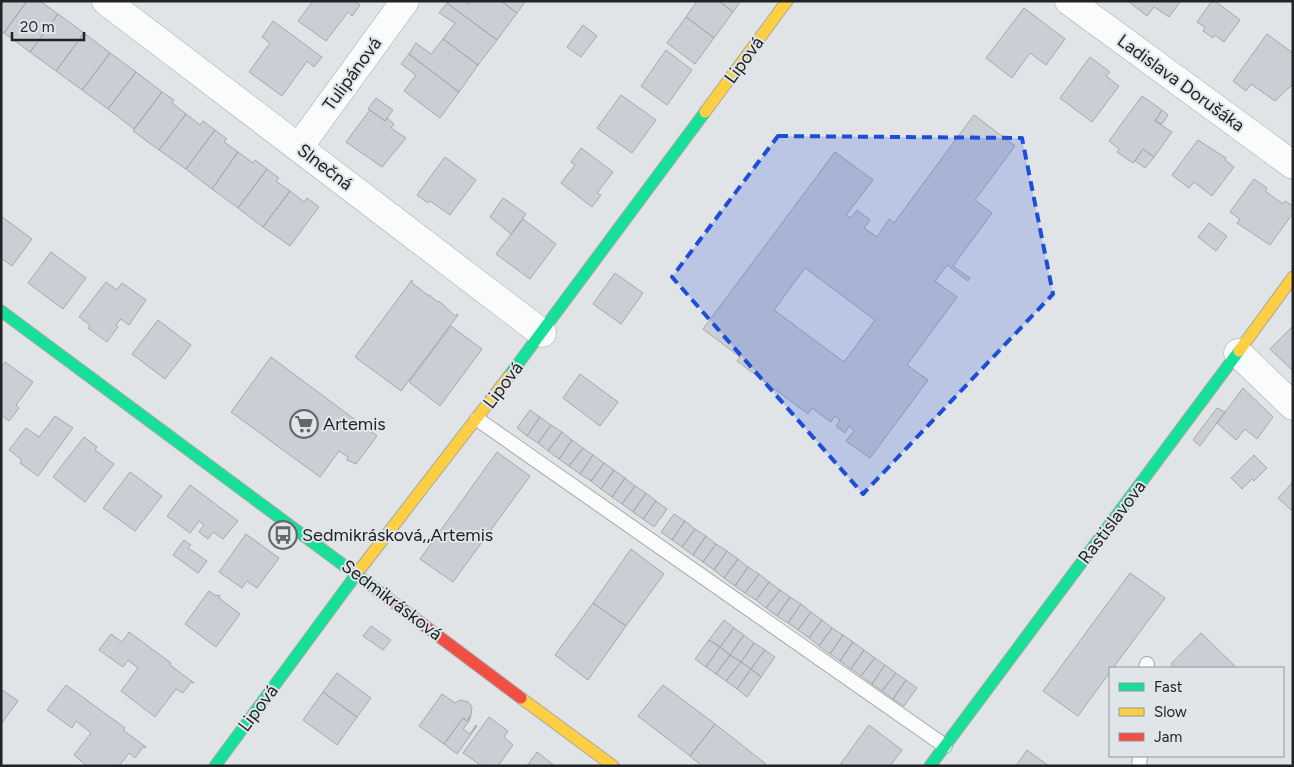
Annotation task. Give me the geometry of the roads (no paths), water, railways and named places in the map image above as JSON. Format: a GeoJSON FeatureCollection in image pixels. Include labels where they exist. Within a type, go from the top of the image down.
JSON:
{"type":"FeatureCollection","features":[{"type":"Feature","properties":{"kind":"street","name":"Slnečná"},"geometry":{"type":"LineString","coordinates":[[106,1],[299,146],[542,333]]}},
{"type":"Feature","properties":{"kind":"street","name":"Tulipánová"},"geometry":{"type":"LineString","coordinates":[[299,146],[406,1]]}},
{"type":"Feature","properties":{"kind":"street","name":"Lipová"},"geometry":{"type":"LineString","coordinates":[[215,766],[357,574],[542,333],[787,1]]}},
{"type":"Feature","properties":{"kind":"street","name":"Ladislava Dorušáka"},"geometry":{"type":"LineString","coordinates":[[1069,1],[1293,165]]}},
{"type":"Feature","properties":{"kind":"street","name":"Rastislavova"},"geometry":{"type":"LineString","coordinates":[[930,766],[1293,277]]}},
{"type":"Feature","properties":{"kind":"street","name":"Sedmikrásková"},"geometry":{"type":"LineString","coordinates":[[1,311],[613,766]]}},
{"type":"Feature","properties":{"kind":"street"},"geometry":{"type":"LineString","coordinates":[[1238,353],[1293,406]]}},
{"type":"Feature","properties":{"kind":"lane"},"geometry":{"type":"LineString","coordinates":[[477,419],[946,746]]}},
{"type":"Feature","properties":{"kind":"place","name":"Artemis"},"geometry":{"type":"Point","coordinates":[304,424]}},
{"type":"Feature","properties":{"kind":"place","name":"Sedmikrásková,,Artemis"},"geometry":{"type":"Point","coordinates":[283,535]}}]}
